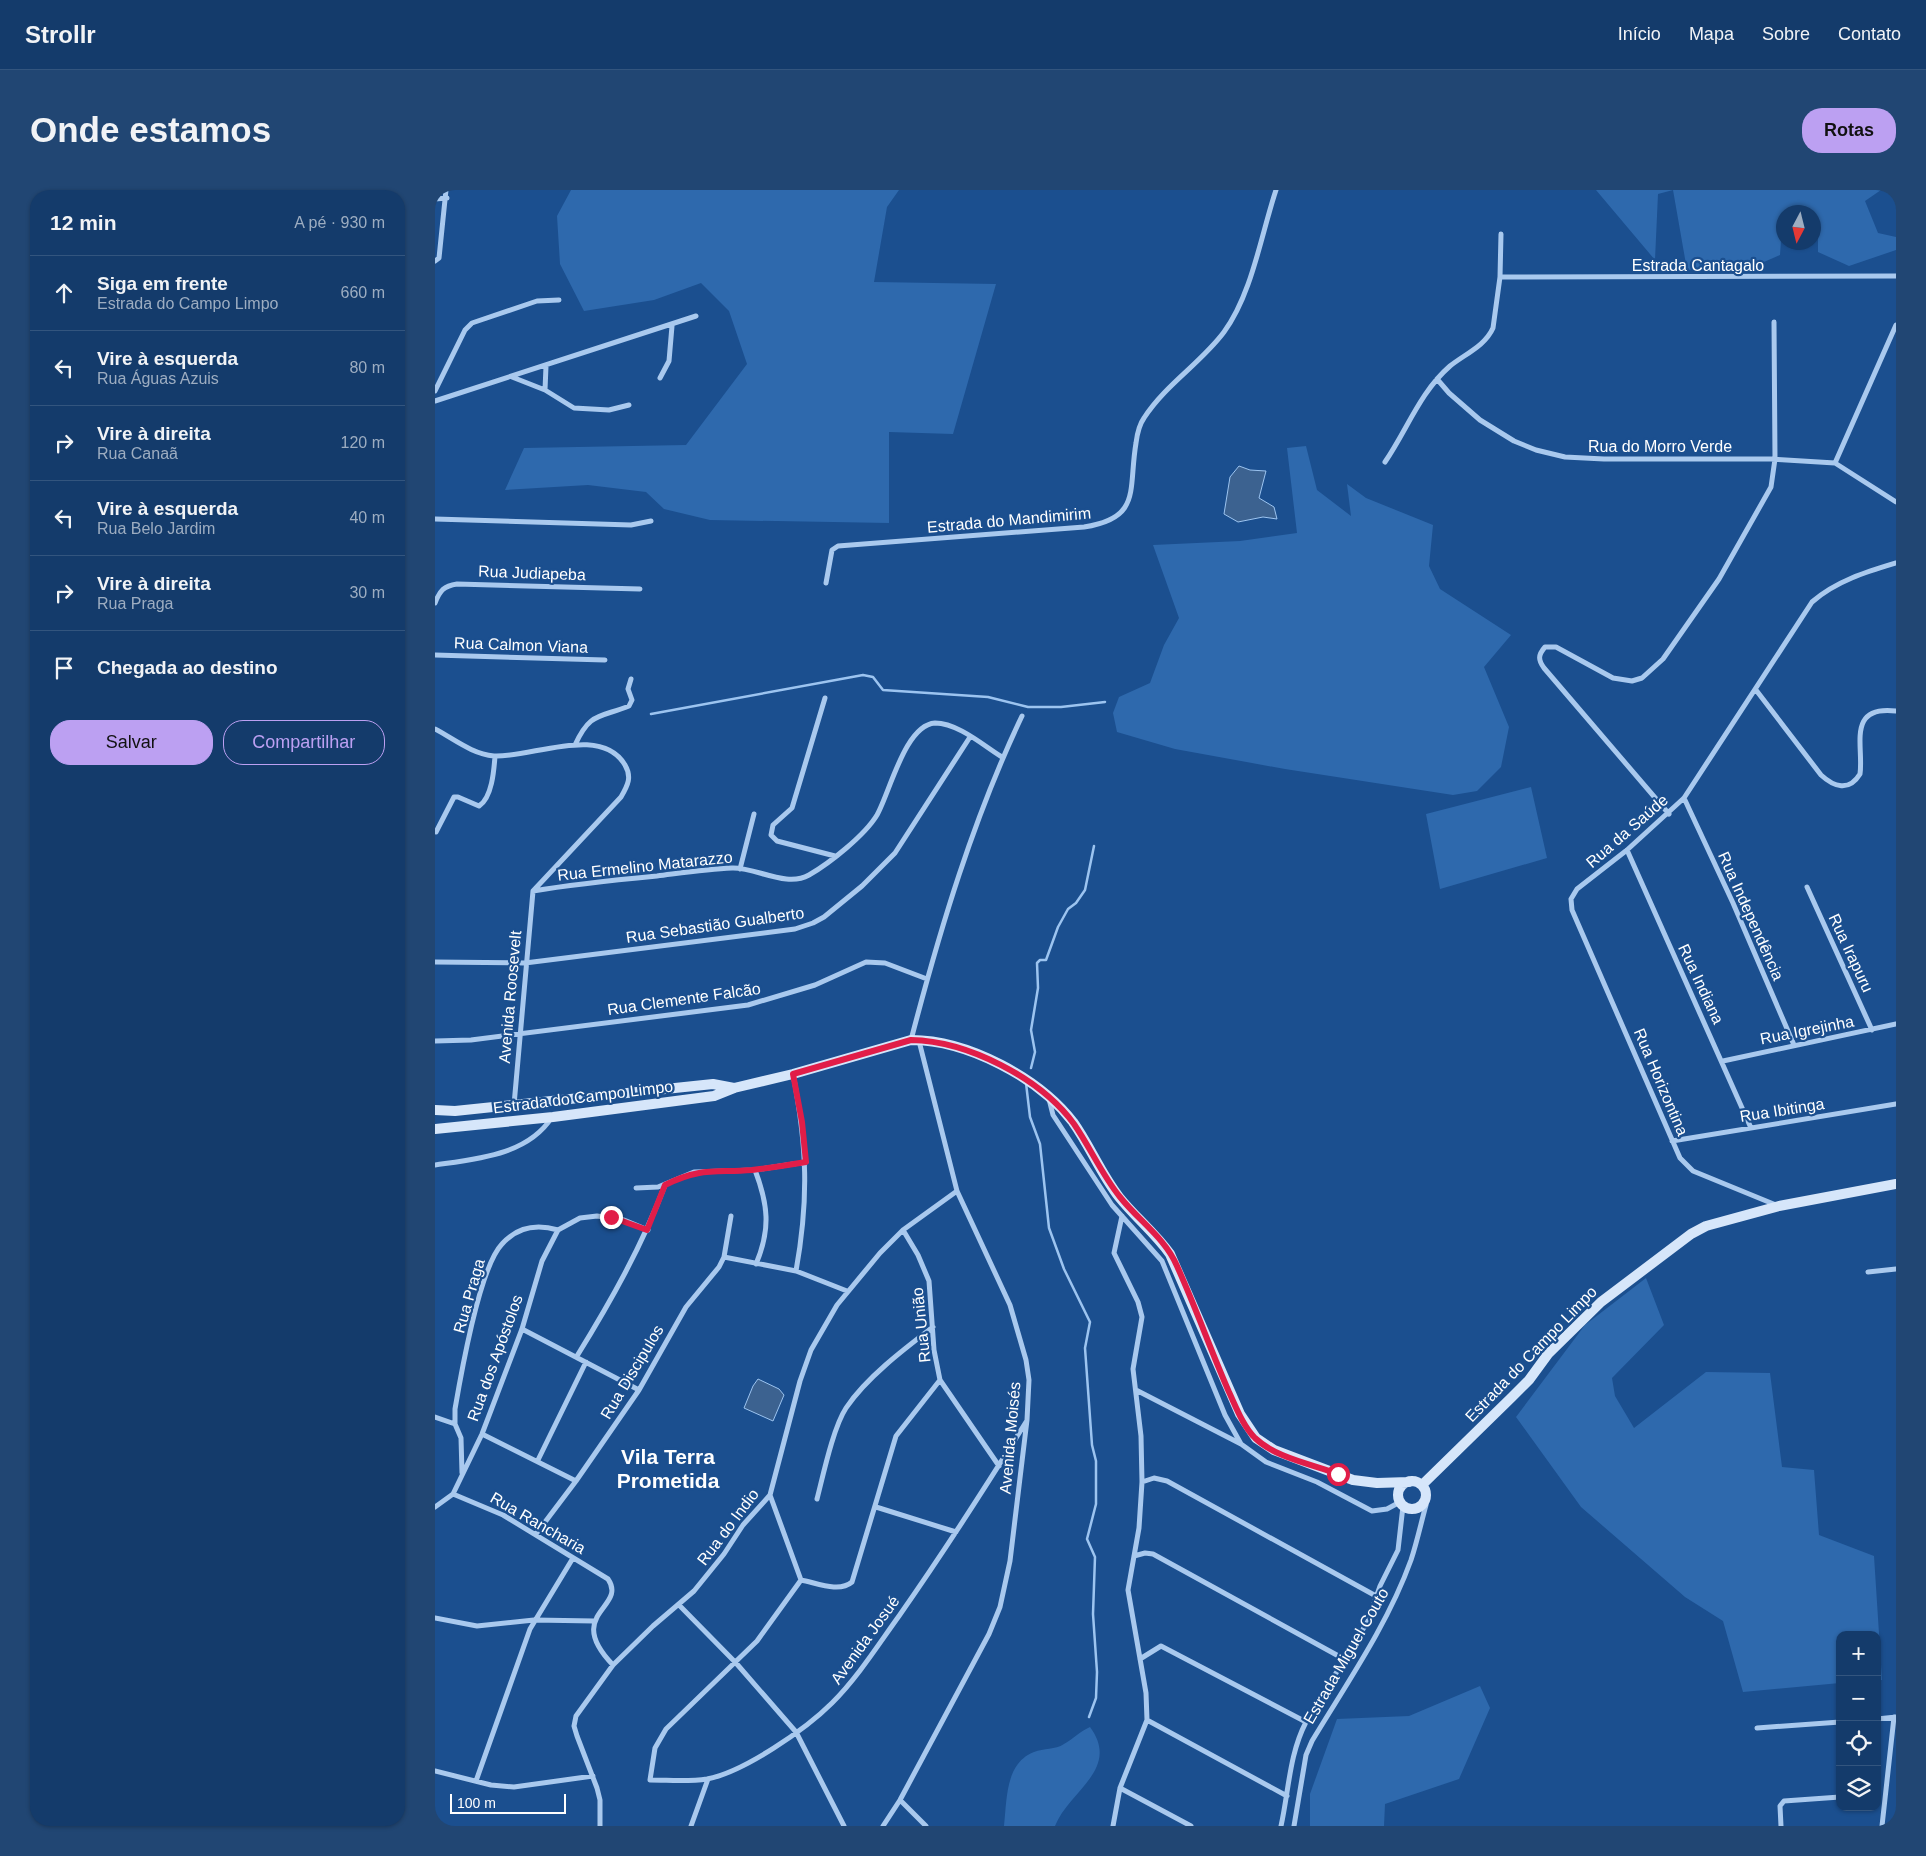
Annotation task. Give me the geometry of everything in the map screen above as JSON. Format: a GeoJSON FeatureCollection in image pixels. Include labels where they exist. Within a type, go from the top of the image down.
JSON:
{"type":"FeatureCollection","features":[{"type":"Feature","properties":{"kind":"street"},"geometry":{"type":"LineString","coordinates":[[435,262],[439,258],[447,198],[446,190]]}},
{"type":"Feature","properties":{"kind":"street","name":"Estrada do Mandimirim"},"geometry":{"type":"LineString","coordinates":[[826,583],[832,550],[838,546],[1084,527],[1109,521],[1122,514],[1128,502],[1136,440],[1142,421],[1216,342],[1231,320],[1253,267],[1276,190]]}},
{"type":"Feature","properties":{"kind":"street"},"geometry":{"type":"LineString","coordinates":[[435,199],[447,198]]}},
{"type":"Feature","properties":{"kind":"street"},"geometry":{"type":"LineString","coordinates":[[1385,462],[1401,440],[1424,394],[1437,379],[1489,336],[1493,328],[1500,277],[1501,234]]}},
{"type":"Feature","properties":{"kind":"street","name":"Estrada Cantagalo"},"geometry":{"type":"LineString","coordinates":[[1500,277],[1896,276]]}},
{"type":"Feature","properties":{"kind":"street"},"geometry":{"type":"LineString","coordinates":[[435,391],[465,330],[472,323],[537,302],[559,300]]}},
{"type":"Feature","properties":{"kind":"street"},"geometry":{"type":"LineString","coordinates":[[435,401],[673,326],[696,316]]}},
{"type":"Feature","properties":{"kind":"street"},"geometry":{"type":"LineString","coordinates":[[1669,814],[1544,668],[1539,660],[1539,655],[1545,647],[1556,647],[1622,681],[1642,678],[1650,673],[1663,659],[1719,579],[1771,487],[1775,459],[1774,322]]}},
{"type":"Feature","properties":{"kind":"street"},"geometry":{"type":"LineString","coordinates":[[1835,463],[1864,393],[1894,341],[1896,325]]}},
{"type":"Feature","properties":{"kind":"street"},"geometry":{"type":"LineString","coordinates":[[660,378],[669,361],[673,326]]}},
{"type":"Feature","properties":{"kind":"street"},"geometry":{"type":"LineString","coordinates":[[545,390],[546,366]]}},
{"type":"Feature","properties":{"kind":"street"},"geometry":{"type":"LineString","coordinates":[[512,377],[545,390],[574,408],[609,410],[629,405]]}},
{"type":"Feature","properties":{"kind":"street","name":"Rua do Morro Verde"},"geometry":{"type":"LineString","coordinates":[[1437,379],[1449,393],[1480,420],[1514,441],[1552,454],[1604,460],[1775,459],[1835,463],[1896,502]]}},
{"type":"Feature","properties":{"kind":"street"},"geometry":{"type":"LineString","coordinates":[[435,519],[631,525],[651,520]]}},
{"type":"Feature","properties":{"kind":"street","name":"Rua da Saúde"},"geometry":{"type":"LineString","coordinates":[[1574,915],[1571,899],[1577,889],[1627,850],[1669,814],[1684,798],[1812,602],[1841,583],[1896,563]]}},
{"type":"Feature","properties":{"kind":"street","name":"Rua Judiapeba"},"geometry":{"type":"LineString","coordinates":[[435,603],[440,591],[446,585],[457,584],[640,589]]}},
{"type":"Feature","properties":{"kind":"street","name":"Rua Calmon Viana"},"geometry":{"type":"LineString","coordinates":[[435,655],[605,660]]}},
{"type":"Feature","properties":{"kind":"street"},"geometry":{"type":"LineString","coordinates":[[575,745],[583,727],[589,721],[629,706],[631,700],[628,689],[631,679]]}},
{"type":"Feature","properties":{"kind":"street"},"geometry":{"type":"LineString","coordinates":[[1756,690],[1821,775],[1830,783],[1844,787],[1850,786],[1860,774],[1859,734],[1865,720],[1881,711],[1896,712]]}},
{"type":"Feature","properties":{"kind":"street"},"geometry":{"type":"LineString","coordinates":[[825,698],[792,808],[773,825],[771,835],[777,841],[835,856]]}},
{"type":"Feature","properties":{"kind":"street"},"geometry":{"type":"LineString","coordinates":[[915,1040],[927,979],[975,827],[1002,757],[1022,716]]}},
{"type":"Feature","properties":{"kind":"street","name":"Rua Ermelino Matarazzo"},"geometry":{"type":"LineString","coordinates":[[533,891],[740,869],[769,876],[801,878],[814,872],[835,856],[864,830],[877,815],[908,746],[919,730],[926,725],[937,723],[947,725],[1002,757]]}},
{"type":"Feature","properties":{"kind":"street"},"geometry":{"type":"LineString","coordinates":[[435,729],[482,754],[495,756],[575,745],[599,746],[613,752],[620,758],[628,772],[627,787],[621,796],[540,881],[533,891]]}},
{"type":"Feature","properties":{"kind":"street","name":"Rua Sebastião Gualberto"},"geometry":{"type":"LineString","coordinates":[[435,962],[525,963],[785,930],[813,923],[841,904],[895,853],[970,737]]}},
{"type":"Feature","properties":{"kind":"street"},"geometry":{"type":"LineString","coordinates":[[436,832],[454,798],[459,797],[479,806],[483,804],[492,780],[495,756]]}},
{"type":"Feature","properties":{"kind":"street","name":"Rua Independência"},"geometry":{"type":"LineString","coordinates":[[1684,798],[1733,903],[1794,1045]]}},
{"type":"Feature","properties":{"kind":"street"},"geometry":{"type":"LineString","coordinates":[[740,869],[754,814]]}},
{"type":"Feature","properties":{"kind":"street","name":"Rua Indiana"},"geometry":{"type":"LineString","coordinates":[[1627,850],[1723,1061],[1751,1128]]}},
{"type":"Feature","properties":{"kind":"street","name":"Rua Irapuru"},"geometry":{"type":"LineString","coordinates":[[1807,887],[1872,1030]]}},
{"type":"Feature","properties":{"kind":"street","name":"Avenida Roosevelt"},"geometry":{"type":"LineString","coordinates":[[514,1105],[525,963],[533,891]]}},
{"type":"Feature","properties":{"kind":"street","name":"Rua Horizontina"},"geometry":{"type":"LineString","coordinates":[[1574,915],[1680,1158],[1693,1171],[1779,1206]]}},
{"type":"Feature","properties":{"kind":"street","name":"Rua Clemente Falcão"},"geometry":{"type":"LineString","coordinates":[[435,1040],[456,1041],[520,1034],[748,1005],[815,985],[866,962],[885,963],[927,979]]}},
{"type":"Feature","properties":{"kind":"street","name":"Rua Igrejinha"},"geometry":{"type":"LineString","coordinates":[[1723,1061],[1896,1024]]}},
{"type":"Feature","properties":{"kind":"street","name":"Estrada do Campo Limpo"},"geometry":{"type":"LineString","coordinates":[[435,1128],[553,1116],[714,1096],[734,1088],[793,1074],[915,1040],[943,1043],[1005,1067],[1042,1089],[1073,1122],[1118,1196],[1158,1237],[1170,1254],[1239,1414],[1256,1438],[1274,1450],[1353,1480],[1377,1483],[1409,1482]]}},
{"type":"Feature","properties":{"kind":"street","name":"Avenida Moisés"},"geometry":{"type":"LineString","coordinates":[[883,1826],[900,1800],[989,1634],[1000,1607],[1011,1561],[1027,1420],[1029,1380],[1019,1332],[990,1259],[957,1190],[915,1040]]}},
{"type":"Feature","properties":{"kind":"street"},"geometry":{"type":"LineString","coordinates":[[793,1074],[802,1122],[806,1162],[803,1226],[796,1271]]}},
{"type":"Feature","properties":{"kind":"street","name":"Estrada do Campo Limpo"},"geometry":{"type":"LineString","coordinates":[[435,1110],[514,1105],[713,1084],[734,1088]]}},
{"type":"Feature","properties":{"kind":"street"},"geometry":{"type":"LineString","coordinates":[[1049,1098],[1053,1115],[1122,1216],[1161,1262],[1225,1416],[1241,1444]]}},
{"type":"Feature","properties":{"kind":"street","name":"Rua Ibitinga"},"geometry":{"type":"LineString","coordinates":[[1672,1141],[1896,1104]]}},
{"type":"Feature","properties":{"kind":"street"},"geometry":{"type":"LineString","coordinates":[[435,1165],[519,1147],[539,1134],[553,1116]]}},
{"type":"Feature","properties":{"kind":"street"},"geometry":{"type":"LineString","coordinates":[[636,1188],[665,1185],[694,1172],[755,1170],[806,1162]]}},
{"type":"Feature","properties":{"kind":"street"},"geometry":{"type":"LineString","coordinates":[[755,1170],[764,1197],[767,1221],[766,1235],[756,1264]]}},
{"type":"Feature","properties":{"kind":"street","name":"Estrada do Campo Limpo"},"geometry":{"type":"LineString","coordinates":[[1421,1485],[1513,1397],[1529,1380],[1548,1354],[1601,1302],[1675,1244],[1706,1226],[1779,1206],[1896,1184]]}},
{"type":"Feature","properties":{"kind":"street"},"geometry":{"type":"LineString","coordinates":[[577,1356],[624,1277],[647,1230],[665,1185]]}},
{"type":"Feature","properties":{"kind":"street","name":"Rua do Indio"},"geometry":{"type":"LineString","coordinates":[[600,1826],[600,1800],[574,1726],[576,1716],[613,1665],[653,1626],[679,1606],[717,1565],[743,1525],[770,1495],[789,1418],[805,1366],[824,1325],[847,1290],[903,1230],[957,1190]]}},
{"type":"Feature","properties":{"kind":"street"},"geometry":{"type":"LineString","coordinates":[[558,1230],[580,1218],[597,1216],[624,1220],[647,1230]]}},
{"type":"Feature","properties":{"kind":"street","name":"Rua Discipulos"},"geometry":{"type":"LineString","coordinates":[[536,1534],[576,1481],[639,1390],[678,1319],[724,1258],[731,1216]]}},
{"type":"Feature","properties":{"kind":"street"},"geometry":{"type":"LineString","coordinates":[[1113,1826],[1120,1788],[1147,1720],[1145,1693],[1128,1590],[1134,1556],[1142,1482],[1141,1436],[1134,1365],[1141,1312],[1136,1297],[1114,1253],[1122,1216]]}},
{"type":"Feature","properties":{"kind":"street","name":"Rua Praga"},"geometry":{"type":"LineString","coordinates":[[463,1473],[461,1438],[455,1424],[455,1409],[467,1347],[494,1255],[501,1244],[520,1230],[539,1226],[558,1230]]}},
{"type":"Feature","properties":{"kind":"street","name":"Rua dos Apóstolos"},"geometry":{"type":"LineString","coordinates":[[453,1494],[481,1434],[522,1329],[541,1261],[558,1230]]}},
{"type":"Feature","properties":{"kind":"street","name":"Rua União"},"geometry":{"type":"LineString","coordinates":[[903,1230],[918,1255],[929,1281],[934,1350],[941,1380],[999,1466]]}},
{"type":"Feature","properties":{"kind":"street"},"geometry":{"type":"LineString","coordinates":[[724,1258],[796,1271],[847,1290]]}},
{"type":"Feature","properties":{"kind":"street"},"geometry":{"type":"LineString","coordinates":[[1868,1272],[1896,1269]]}},
{"type":"Feature","properties":{"kind":"street"},"geometry":{"type":"LineString","coordinates":[[817,1500],[838,1425],[846,1408],[881,1372],[933,1327]]}},
{"type":"Feature","properties":{"kind":"street"},"geometry":{"type":"LineString","coordinates":[[522,1329],[639,1390]]}},
{"type":"Feature","properties":{"kind":"street"},"geometry":{"type":"LineString","coordinates":[[538,1460],[586,1362]]}},
{"type":"Feature","properties":{"kind":"street"},"geometry":{"type":"LineString","coordinates":[[801,1580],[842,1588],[852,1582],[896,1436],[941,1380]]}},
{"type":"Feature","properties":{"kind":"street"},"geometry":{"type":"LineString","coordinates":[[1136,1390],[1241,1444],[1266,1462],[1317,1482],[1372,1511],[1387,1509],[1401,1504]]}},
{"type":"Feature","properties":{"kind":"street"},"geometry":{"type":"LineString","coordinates":[[435,1417],[455,1424]]}},
{"type":"Feature","properties":{"kind":"street","name":"Avenida Josué"},"geometry":{"type":"LineString","coordinates":[[736,1663],[672,1722],[659,1738],[650,1780],[685,1781],[709,1779],[737,1768],[796,1732],[831,1704],[852,1682],[956,1532],[1027,1420]]}},
{"type":"Feature","properties":{"kind":"street"},"geometry":{"type":"LineString","coordinates":[[481,1434],[538,1460],[576,1481]]}},
{"type":"Feature","properties":{"kind":"street"},"geometry":{"type":"LineString","coordinates":[[1142,1482],[1154,1478],[1167,1481],[1376,1596]]}},
{"type":"Feature","properties":{"kind":"street"},"geometry":{"type":"LineString","coordinates":[[1281,1826],[1293,1756],[1306,1722],[1368,1620],[1376,1596],[1398,1550],[1401,1504],[1399,1491],[1409,1482],[1421,1485],[1426,1493],[1425,1499],[1418,1508],[1409,1509],[1401,1504]]}},
{"type":"Feature","properties":{"kind":"street"},"geometry":{"type":"LineString","coordinates":[[435,1507],[453,1494]]}},
{"type":"Feature","properties":{"kind":"street","name":"Rua Rancharia"},"geometry":{"type":"LineString","coordinates":[[453,1494],[503,1515],[608,1579],[612,1586],[611,1594],[608,1602],[594,1621]]}},
{"type":"Feature","properties":{"kind":"street"},"geometry":{"type":"LineString","coordinates":[[770,1495],[801,1580]]}},
{"type":"Feature","properties":{"kind":"street","name":"Estrada Miguel Couto"},"geometry":{"type":"LineString","coordinates":[[1294,1826],[1306,1754],[1366,1651],[1399,1586],[1413,1552],[1426,1505],[1425,1499]]}},
{"type":"Feature","properties":{"kind":"street"},"geometry":{"type":"LineString","coordinates":[[876,1506],[956,1532]]}},
{"type":"Feature","properties":{"kind":"street"},"geometry":{"type":"LineString","coordinates":[[1134,1556],[1145,1553],[1153,1554],[1344,1659]]}},
{"type":"Feature","properties":{"kind":"street"},"geometry":{"type":"LineString","coordinates":[[476,1781],[520,1653],[534,1620],[573,1558]]}},
{"type":"Feature","properties":{"kind":"street"},"geometry":{"type":"LineString","coordinates":[[736,1663],[757,1642],[801,1580]]}},
{"type":"Feature","properties":{"kind":"street"},"geometry":{"type":"LineString","coordinates":[[679,1606],[736,1663],[796,1732],[844,1826]]}},
{"type":"Feature","properties":{"kind":"street"},"geometry":{"type":"LineString","coordinates":[[435,1618],[477,1626],[534,1620],[594,1621],[593,1635],[596,1643],[613,1665]]}},
{"type":"Feature","properties":{"kind":"street"},"geometry":{"type":"LineString","coordinates":[[1140,1659],[1161,1646],[1306,1722]]}},
{"type":"Feature","properties":{"kind":"street"},"geometry":{"type":"LineString","coordinates":[[1881,1719],[1895,1717],[1882,1826]]}},
{"type":"Feature","properties":{"kind":"street"},"geometry":{"type":"LineString","coordinates":[[1147,1720],[1287,1796]]}},
{"type":"Feature","properties":{"kind":"street"},"geometry":{"type":"LineString","coordinates":[[1757,1728],[1836,1722]]}},
{"type":"Feature","properties":{"kind":"street"},"geometry":{"type":"LineString","coordinates":[[435,1771],[476,1781],[514,1787],[593,1776]]}},
{"type":"Feature","properties":{"kind":"street"},"geometry":{"type":"LineString","coordinates":[[691,1826],[709,1779]]}},
{"type":"Feature","properties":{"kind":"street"},"geometry":{"type":"LineString","coordinates":[[1120,1788],[1191,1826]]}},
{"type":"Feature","properties":{"kind":"street"},"geometry":{"type":"LineString","coordinates":[[1881,1794],[1885,1794]]}},
{"type":"Feature","properties":{"kind":"street"},"geometry":{"type":"LineString","coordinates":[[1781,1826],[1780,1806],[1789,1800],[1836,1797]]}},
{"type":"Feature","properties":{"kind":"street"},"geometry":{"type":"LineString","coordinates":[[900,1800],[926,1826]]}},
{"type":"Feature","properties":{"kind":"shaded area"},"geometry":{"type":"Polygon","coordinates":[[[571,190],[899,190],[887,207],[874,282],[996,284],[953,434],[889,432],[889,523],[710,520],[664,509],[646,492],[588,485],[505,490],[524,448],[686,445],[747,364],[729,311],[701,283],[654,300],[584,311],[560,264],[557,216],[571,190]]]}},
{"type":"Feature","properties":{"kind":"shaded area"},"geometry":{"type":"Polygon","coordinates":[[[1596,190],[1673,190],[1658,194],[1655,260],[1596,190]]]}},
{"type":"Feature","properties":{"kind":"shaded area"},"geometry":{"type":"Polygon","coordinates":[[[1673,190],[1881,190],[1865,201],[1878,233],[1896,237],[1896,250],[1849,266],[1818,252],[1818,250],[1821,250],[1821,205],[1776,205],[1776,250],[1780,250],[1780,255],[1757,265],[1687,270],[1673,190]]]}},
{"type":"Feature","properties":{"kind":"shaded area"},"geometry":{"type":"Polygon","coordinates":[[[1306,446],[1317,490],[1351,516],[1347,484],[1366,498],[1433,525],[1429,566],[1440,589],[1511,635],[1484,667],[1509,727],[1501,767],[1477,791],[1453,795],[1285,769],[1175,749],[1117,732],[1113,713],[1119,697],[1150,683],[1164,645],[1179,618],[1153,545],[1240,541],[1297,533],[1287,448],[1306,446]]]}},
{"type":"Feature","properties":{"kind":"shaded area"},"geometry":{"type":"Polygon","coordinates":[[[1239,466],[1250,470],[1266,471],[1259,498],[1274,507],[1277,519],[1263,517],[1238,522],[1224,514],[1230,477],[1239,466]]]}},
{"type":"Feature","properties":{"kind":"shaded area"},"geometry":{"type":"Polygon","coordinates":[[[1531,787],[1547,858],[1440,889],[1426,814],[1531,787]]]}},
{"type":"Feature","properties":{"kind":"shaded area"},"geometry":{"type":"Polygon","coordinates":[[[1646,1278],[1664,1325],[1612,1378],[1615,1396],[1634,1428],[1706,1372],[1770,1373],[1782,1467],[1814,1470],[1819,1535],[1874,1556],[1879,1631],[1836,1631],[1836,1683],[1743,1692],[1723,1621],[1685,1597],[1581,1507],[1516,1417],[1585,1325],[1646,1278]]]}},
{"type":"Feature","properties":{"kind":"shaded area"},"geometry":{"type":"Polygon","coordinates":[[[758,1379],[779,1389],[784,1395],[773,1421],[744,1408],[758,1379]]]}},
{"type":"Feature","properties":{"kind":"shaded area"},"geometry":{"type":"Polygon","coordinates":[[[1480,1686],[1490,1708],[1459,1779],[1385,1804],[1384,1826],[1310,1826],[1310,1794],[1337,1719],[1409,1716],[1480,1686]]]}},
{"type":"Feature","properties":{"kind":"shaded area"},"geometry":{"type":"Polygon","coordinates":[[[1090,1727],[1098,1742],[1100,1755],[1096,1768],[1062,1813],[1055,1826],[1004,1826],[1009,1783],[1017,1765],[1034,1752],[1061,1746],[1090,1727]]]}},
{"type":"Feature","properties":{"kind":"waterway"},"geometry":{"type":"LineString","coordinates":[[651,714],[863,675],[873,677],[883,690],[988,697],[1028,707],[1061,707],[1105,702]]}},
{"type":"Feature","properties":{"kind":"waterway"},"geometry":{"type":"LineString","coordinates":[[1031,1068],[1035,1052],[1031,1030],[1038,988],[1037,963],[1040,960],[1046,960],[1058,927],[1068,909],[1076,903],[1085,890],[1094,846]]}},
{"type":"Feature","properties":{"kind":"waterway"},"geometry":{"type":"LineString","coordinates":[[1026,1083],[1030,1117],[1040,1144],[1049,1228],[1064,1269],[1090,1322],[1085,1348],[1092,1445],[1096,1461],[1096,1504],[1087,1539],[1095,1557],[1093,1614],[1097,1672],[1096,1698],[1089,1717]]}},
{"type":"Feature","properties":{"kind":"district","name":"Vila Terra Prometida"},"geometry":{"type":"Point","coordinates":[668,1468]}},
{"type":"Feature","properties":{"kind":"route"},"geometry":{"type":"LineString","coordinates":[[611,1217],[638,1225],[647,1230],[665,1185],[687,1174],[703,1171],[755,1170],[806,1162],[802,1122],[793,1074],[911,1040],[931,1040],[963,1050],[1005,1067],[1042,1089],[1073,1122],[1118,1196],[1158,1237],[1177,1265],[1239,1414],[1256,1438],[1274,1450],[1338,1474]]}}]}
